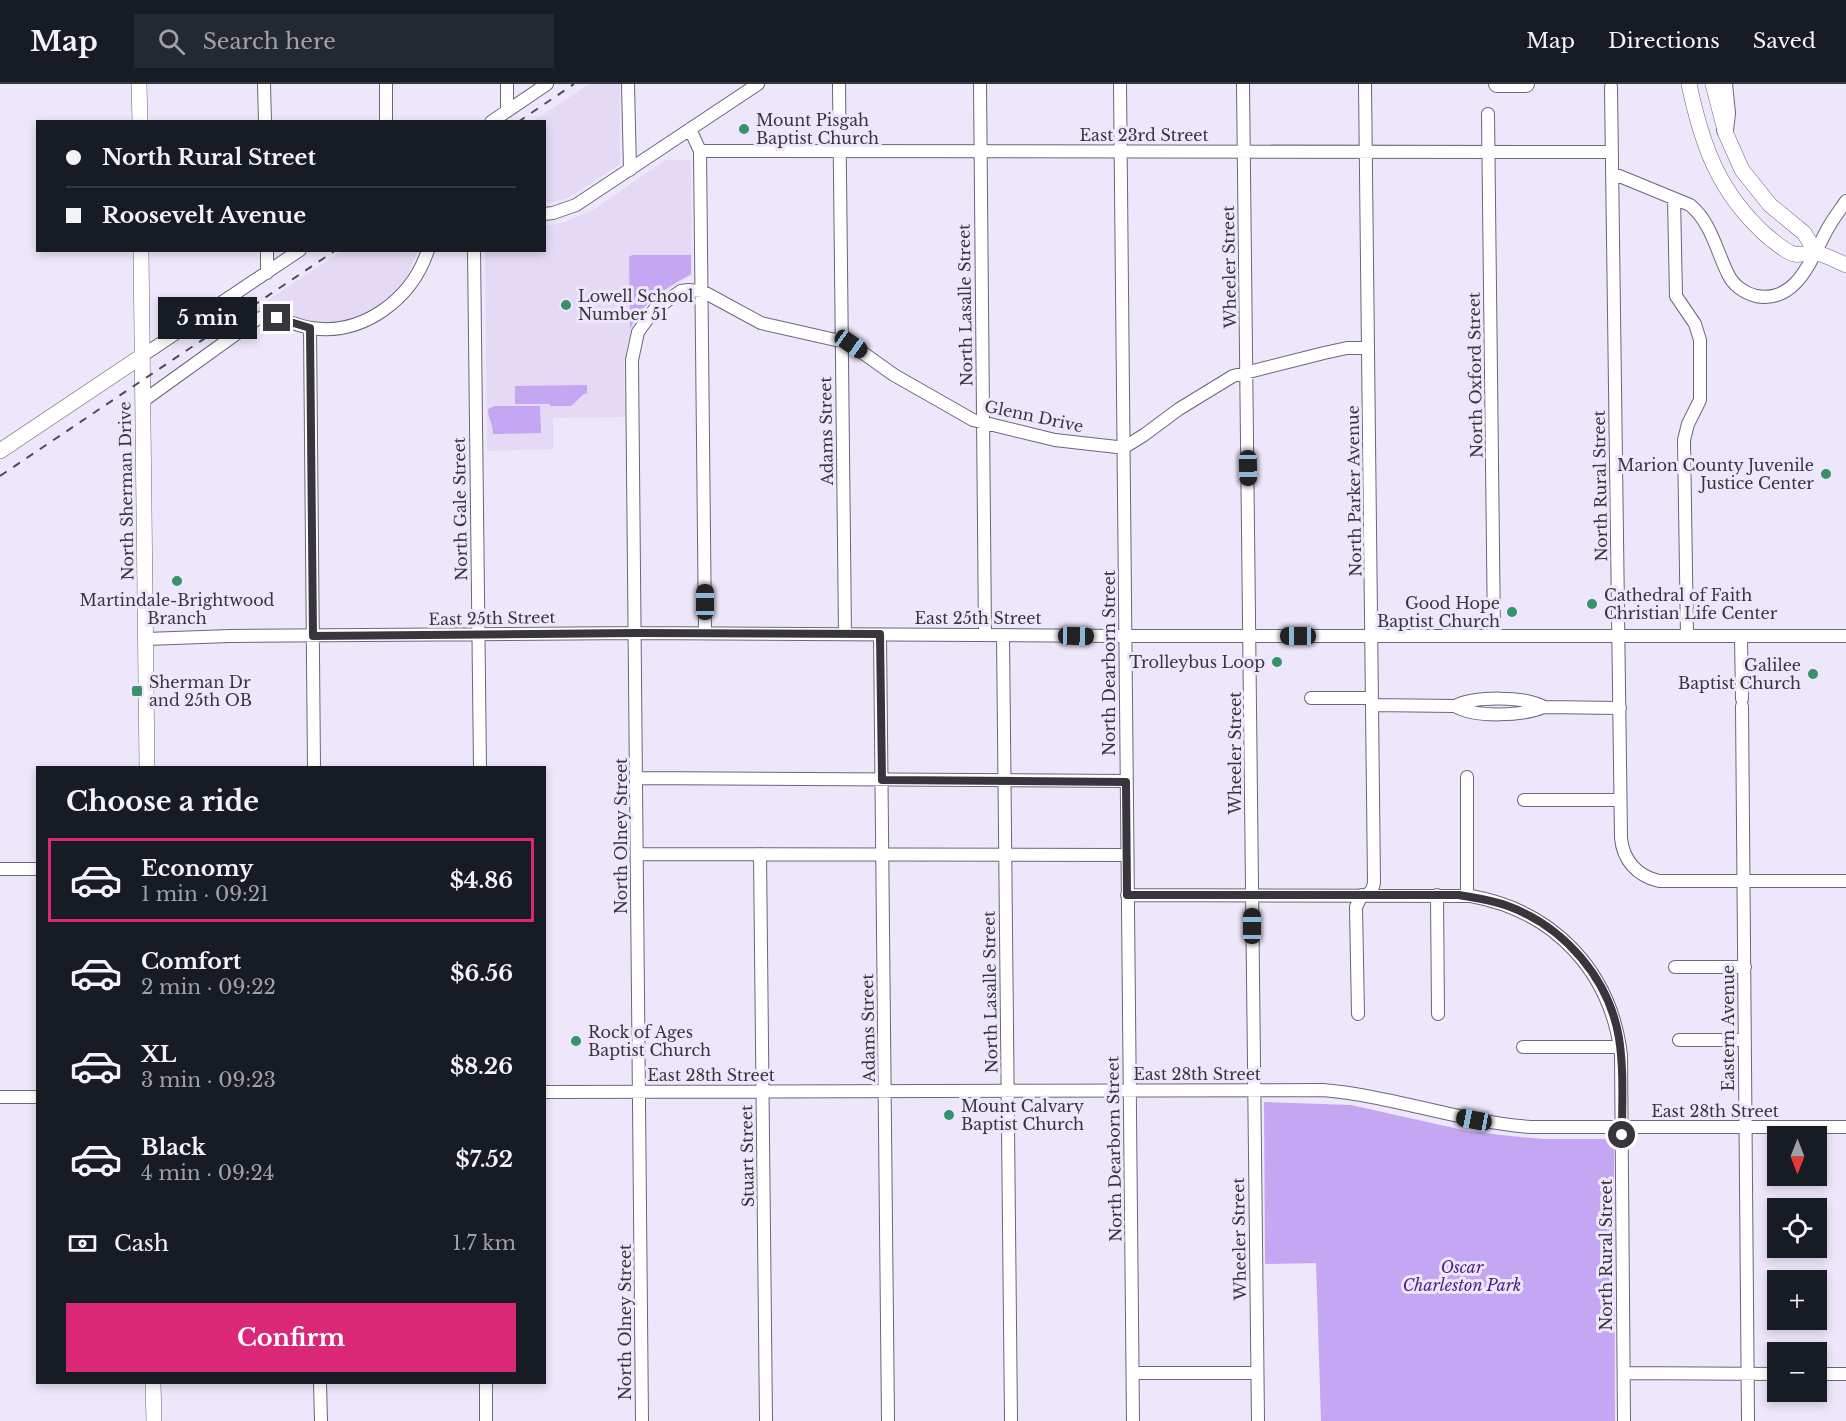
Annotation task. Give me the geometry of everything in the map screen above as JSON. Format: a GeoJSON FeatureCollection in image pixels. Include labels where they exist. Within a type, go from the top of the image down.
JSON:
{"type":"FeatureCollection","features":[{"type":"Feature","properties":{"kind":"highway"},"geometry":{"type":"LineString","coordinates":[[1497,84],[1526,84]]}},
{"type":"Feature","properties":{"kind":"highway"},"geometry":{"type":"LineString","coordinates":[[1724,84],[1727,113],[1725,130]]}},
{"type":"Feature","properties":{"kind":"main road"},"geometry":{"type":"LineString","coordinates":[[139,84],[140,120]]}},
{"type":"Feature","properties":{"kind":"main road"},"geometry":{"type":"LineString","coordinates":[[1689,84],[1707,154],[1734,200],[1756,225],[1793,254],[1816,252],[1846,265]]}},
{"type":"Feature","properties":{"kind":"main road"},"geometry":{"type":"LineString","coordinates":[[1713,84],[1725,130],[1737,161],[1749,180],[1778,213],[1804,233],[1816,252]]}},
{"type":"Feature","properties":{"kind":"main road","name":"North Sherman Drive"},"geometry":{"type":"LineString","coordinates":[[141,252],[147,766]]}},
{"type":"Feature","properties":{"kind":"main road"},"geometry":{"type":"LineString","coordinates":[[0,451],[142,356]]}},
{"type":"Feature","properties":{"kind":"main road"},"geometry":{"type":"LineString","coordinates":[[153,1384],[154,1421]]}},
{"type":"Feature","properties":{"kind":"street"},"geometry":{"type":"LineString","coordinates":[[264,84],[265,120]]}},
{"type":"Feature","properties":{"kind":"street"},"geometry":{"type":"LineString","coordinates":[[386,84],[386,120]]}},
{"type":"Feature","properties":{"kind":"street"},"geometry":{"type":"LineString","coordinates":[[507,84],[507,111]]}},
{"type":"Feature","properties":{"kind":"street"},"geometry":{"type":"LineString","coordinates":[[494,120],[547,84]]}},
{"type":"Feature","properties":{"kind":"street"},"geometry":{"type":"LineString","coordinates":[[628,84],[630,170]]}},
{"type":"Feature","properties":{"kind":"street"},"geometry":{"type":"LineString","coordinates":[[546,214],[576,205],[758,84]]}},
{"type":"Feature","properties":{"kind":"street","name":"Adams Street"},"geometry":{"type":"LineString","coordinates":[[839,84],[845,634]]}},
{"type":"Feature","properties":{"kind":"street","name":"North Lasalle Street"},"geometry":{"type":"LineString","coordinates":[[980,84],[985,634]]}},
{"type":"Feature","properties":{"kind":"street","name":"North Dearborn Street"},"geometry":{"type":"LineString","coordinates":[[1120,84],[1134,1421]]}},
{"type":"Feature","properties":{"kind":"street","name":"Wheeler Street"},"geometry":{"type":"LineString","coordinates":[[1243,84],[1258,1421]]}},
{"type":"Feature","properties":{"kind":"street","name":"North Parker Avenue"},"geometry":{"type":"LineString","coordinates":[[1358,1014],[1356,905],[1364,895],[1372,890],[1374,883],[1365,84]]}},
{"type":"Feature","properties":{"kind":"street","name":"North Rural Street"},"geometry":{"type":"LineString","coordinates":[[1611,87],[1620,800],[1623,851],[1634,868],[1655,880],[1743,882]]}},
{"type":"Feature","properties":{"kind":"street","name":"North Oxford Street"},"geometry":{"type":"LineString","coordinates":[[1488,114],[1494,636]]}},
{"type":"Feature","properties":{"kind":"street"},"geometry":{"type":"LineString","coordinates":[[690,129],[700,151],[705,633]]}},
{"type":"Feature","properties":{"kind":"street","name":"East 23rd Street"},"geometry":{"type":"LineString","coordinates":[[700,151],[1612,152]]}},
{"type":"Feature","properties":{"kind":"street"},"geometry":{"type":"LineString","coordinates":[[1612,173],[1690,205],[1705,222],[1728,275],[1735,284],[1747,293],[1769,297],[1790,289],[1798,281],[1846,201]]}},
{"type":"Feature","properties":{"kind":"street"},"geometry":{"type":"LineString","coordinates":[[1674,199],[1676,296],[1695,324],[1700,340],[1700,400],[1688,424],[1684,440],[1687,636]]}},
{"type":"Feature","properties":{"kind":"street"},"geometry":{"type":"LineString","coordinates":[[267,252],[267,273]]}},
{"type":"Feature","properties":{"kind":"street"},"geometry":{"type":"LineString","coordinates":[[142,356],[297,252]]}},
{"type":"Feature","properties":{"kind":"street"},"geometry":{"type":"LineString","coordinates":[[143,401],[257,319],[267,317],[310,328],[327,329],[352,325],[384,310],[414,279],[427,252]]}},
{"type":"Feature","properties":{"kind":"street","name":"North Gale Street"},"geometry":{"type":"LineString","coordinates":[[474,252],[480,766]]}},
{"type":"Feature","properties":{"kind":"street","name":"North Olney Street"},"geometry":{"type":"LineString","coordinates":[[642,1421],[633,351],[642,326],[654,310],[681,291],[702,291]]}},
{"type":"Feature","properties":{"kind":"street","name":"Glenn Drive"},"geometry":{"type":"LineString","coordinates":[[702,291],[761,323],[849,343],[894,375],[963,416],[984,424],[1055,440],[1124,446]]}},
{"type":"Feature","properties":{"kind":"street"},"geometry":{"type":"LineString","coordinates":[[310,328],[314,766]]}},
{"type":"Feature","properties":{"kind":"street"},"geometry":{"type":"LineString","coordinates":[[1124,446],[1144,435],[1217,384],[1233,376],[1347,348],[1368,348]]}},
{"type":"Feature","properties":{"kind":"street","name":"East 25th Street"},"geometry":{"type":"LineString","coordinates":[[146,639],[636,633],[1846,636]]}},
{"type":"Feature","properties":{"kind":"street","name":"Adams Street"},"geometry":{"type":"LineString","coordinates":[[880,634],[888,1421]]}},
{"type":"Feature","properties":{"kind":"street","name":"North Lasalle Street"},"geometry":{"type":"LineString","coordinates":[[1003,635],[1011,1421]]}},
{"type":"Feature","properties":{"kind":"street","name":"Eastern Avenue"},"geometry":{"type":"LineString","coordinates":[[1741,636],[1748,1421]]}},
{"type":"Feature","properties":{"kind":"street"},"geometry":{"type":"LineString","coordinates":[[1311,698],[1455,706],[1463,702],[1503,699],[1535,702],[1544,707],[1620,708]]}},
{"type":"Feature","properties":{"kind":"street"},"geometry":{"type":"LineString","coordinates":[[1467,777],[1467,896]]}},
{"type":"Feature","properties":{"kind":"street"},"geometry":{"type":"LineString","coordinates":[[637,778],[1126,782]]}},
{"type":"Feature","properties":{"kind":"street"},"geometry":{"type":"LineString","coordinates":[[1524,800],[1620,800]]}},
{"type":"Feature","properties":{"kind":"street"},"geometry":{"type":"LineString","coordinates":[[637,854],[1127,855]]}},
{"type":"Feature","properties":{"kind":"street","name":"Stuart Street"},"geometry":{"type":"LineString","coordinates":[[760,854],[766,1421]]}},
{"type":"Feature","properties":{"kind":"street"},"geometry":{"type":"LineString","coordinates":[[0,869],[36,868]]}},
{"type":"Feature","properties":{"kind":"street"},"geometry":{"type":"LineString","coordinates":[[1743,882],[1846,881]]}},
{"type":"Feature","properties":{"kind":"street","name":"North Rural Street"},"geometry":{"type":"LineString","coordinates":[[1127,895],[1467,896],[1497,902],[1522,912],[1553,931],[1573,948],[1585,962],[1608,1001],[1620,1047],[1624,1421]]}},
{"type":"Feature","properties":{"kind":"street"},"geometry":{"type":"LineString","coordinates":[[1437,895],[1438,1014]]}},
{"type":"Feature","properties":{"kind":"street"},"geometry":{"type":"LineString","coordinates":[[1675,967],[1744,967]]}},
{"type":"Feature","properties":{"kind":"street"},"geometry":{"type":"LineString","coordinates":[[1678,1041],[1745,1040]]}},
{"type":"Feature","properties":{"kind":"street"},"geometry":{"type":"LineString","coordinates":[[1523,1047],[1620,1047]]}},
{"type":"Feature","properties":{"kind":"street","name":"East 28th Street"},"geometry":{"type":"LineString","coordinates":[[546,1092],[1338,1091],[1455,1117],[1524,1126],[1846,1127]]}},
{"type":"Feature","properties":{"kind":"street"},"geometry":{"type":"LineString","coordinates":[[0,1097],[36,1097]]}},
{"type":"Feature","properties":{"kind":"street"},"geometry":{"type":"LineString","coordinates":[[1133,1373],[1257,1373]]}},
{"type":"Feature","properties":{"kind":"street"},"geometry":{"type":"LineString","coordinates":[[1624,1373],[1767,1374]]}},
{"type":"Feature","properties":{"kind":"street"},"geometry":{"type":"LineString","coordinates":[[1827,1374],[1846,1374]]}},
{"type":"Feature","properties":{"kind":"street"},"geometry":{"type":"LineString","coordinates":[[320,1384],[321,1421]]}},
{"type":"Feature","properties":{"kind":"street"},"geometry":{"type":"LineString","coordinates":[[486,1384],[486,1421]]}},
{"type":"Feature","properties":{"kind":"shaded area"},"geometry":{"type":"Polygon","coordinates":[[[589,84],[620,84],[620,164],[568,198],[546,203],[546,120],[535,120],[589,84]]]}},
{"type":"Feature","properties":{"kind":"shaded area","name":"Lowell School Number 51"},"geometry":{"type":"Polygon","coordinates":[[[665,160],[689,160],[691,162],[692,275],[655,297],[640,313],[630,332],[624,362],[625,417],[553,418],[553,449],[487,451],[485,252],[546,252],[546,226],[565,222],[596,208],[665,160]]]}},
{"type":"Feature","properties":{"kind":"shaded area"},"geometry":{"type":"Polygon","coordinates":[[[340,252],[418,252],[406,278],[387,301],[364,314],[340,323],[319,324],[295,320],[275,312],[252,311],[340,252]]]}},
{"type":"Feature","properties":{"kind":"green space"},"geometry":{"type":"Polygon","coordinates":[[[632,255],[691,255],[691,274],[664,290],[648,303],[630,329],[629,257],[632,255]]]}},
{"type":"Feature","properties":{"kind":"green space"},"geometry":{"type":"Polygon","coordinates":[[[587,385],[587,393],[571,406],[515,404],[515,386],[587,385]]]}},
{"type":"Feature","properties":{"kind":"green space"},"geometry":{"type":"Polygon","coordinates":[[[495,406],[540,406],[541,433],[493,434],[488,409],[495,406]]]}},
{"type":"Feature","properties":{"kind":"green space","name":"Oscar Charleston Park"},"geometry":{"type":"Polygon","coordinates":[[[1264,1102],[1351,1105],[1463,1130],[1501,1135],[1543,1139],[1614,1139],[1615,1421],[1321,1421],[1316,1263],[1265,1264],[1264,1102]]]}},
{"type":"Feature","properties":{"kind":"railway"},"geometry":{"type":"LineString","coordinates":[[521,120],[574,84]]}},
{"type":"Feature","properties":{"kind":"railway"},"geometry":{"type":"LineString","coordinates":[[0,476],[333,252]]}},
{"type":"Feature","properties":{"kind":"place","name":"Mount Pisgah Baptist Church"},"geometry":{"type":"Point","coordinates":[744,129]}},
{"type":"Feature","properties":{"kind":"place","name":"Lowell School Number 51"},"geometry":{"type":"Point","coordinates":[566,305]}},
{"type":"Feature","properties":{"kind":"place","name":"Marion County Juvenile Justice Center"},"geometry":{"type":"Point","coordinates":[1826,474]}},
{"type":"Feature","properties":{"kind":"place","name":"Martindale-Brightwood Branch"},"geometry":{"type":"Point","coordinates":[177,581]}},
{"type":"Feature","properties":{"kind":"place","name":"Cathedral of Faith Christian Life Center"},"geometry":{"type":"Point","coordinates":[1592,604]}},
{"type":"Feature","properties":{"kind":"place","name":"Good Hope Baptist Church"},"geometry":{"type":"Point","coordinates":[1512,612]}},
{"type":"Feature","properties":{"kind":"place","name":"Trolleybus Loop"},"geometry":{"type":"Point","coordinates":[1277,662]}},
{"type":"Feature","properties":{"kind":"place","name":"Galilee Baptist Church"},"geometry":{"type":"Point","coordinates":[1813,674]}},
{"type":"Feature","properties":{"kind":"place","name":"Sherman Dr and 25th OB"},"geometry":{"type":"Point","coordinates":[137,691]}},
{"type":"Feature","properties":{"kind":"place","name":"Rock of Ages Baptist Church"},"geometry":{"type":"Point","coordinates":[576,1041]}},
{"type":"Feature","properties":{"kind":"place","name":"Mount Calvary Baptist Church"},"geometry":{"type":"Point","coordinates":[949,1115]}},
{"type":"Feature","properties":{"kind":"route"},"geometry":{"type":"LineString","coordinates":[[277,318],[310,328],[313,636],[636,633],[880,634],[882,780],[1126,782],[1127,895],[1459,895],[1490,900],[1538,920],[1573,948],[1585,962],[1610,1007],[1621,1055],[1622,1135]]}}]}
